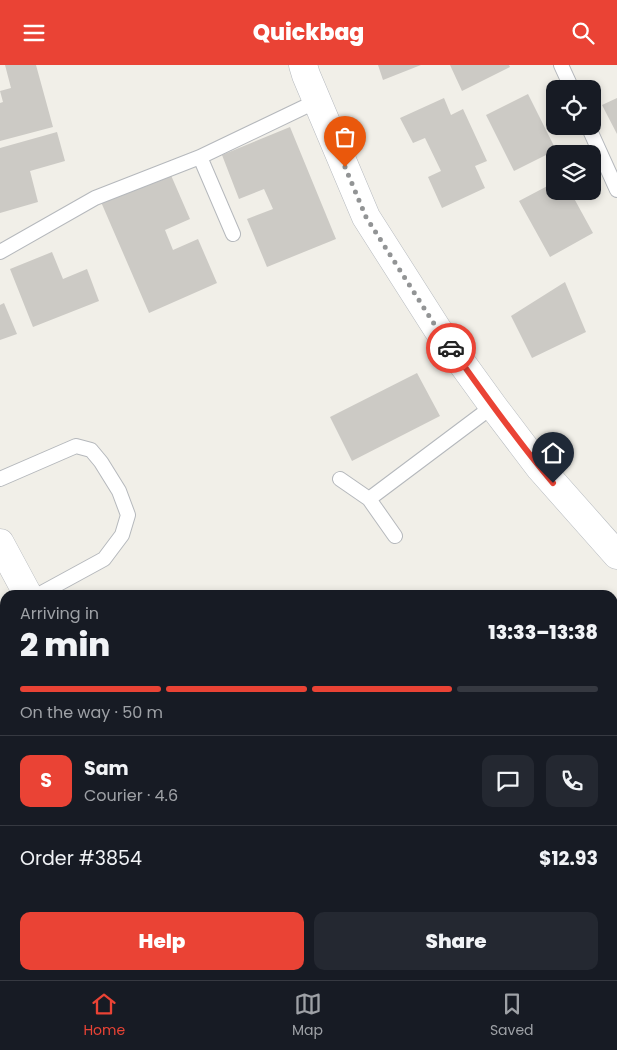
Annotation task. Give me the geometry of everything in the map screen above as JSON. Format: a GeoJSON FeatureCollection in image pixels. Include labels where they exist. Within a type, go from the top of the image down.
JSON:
{"type":"FeatureCollection","features":[{"type":"Feature","properties":{"kind":"street"},"geometry":{"type":"LineString","coordinates":[[303,65],[366,217],[438,330],[540,468],[617,555]]}},
{"type":"Feature","properties":{"kind":"street"},"geometry":{"type":"LineString","coordinates":[[0,543],[25,590]]}},
{"type":"Feature","properties":{"kind":"lane"},"geometry":{"type":"LineString","coordinates":[[561,65],[568,80]]}},
{"type":"Feature","properties":{"kind":"lane"},"geometry":{"type":"LineString","coordinates":[[0,252],[95,198],[200,157],[318,101]]}},
{"type":"Feature","properties":{"kind":"lane"},"geometry":{"type":"LineString","coordinates":[[592,135],[617,190]]}},
{"type":"Feature","properties":{"kind":"lane"},"geometry":{"type":"LineString","coordinates":[[200,157],[233,234]]}},
{"type":"Feature","properties":{"kind":"lane"},"geometry":{"type":"LineString","coordinates":[[369,499],[493,406]]}},
{"type":"Feature","properties":{"kind":"lane"},"geometry":{"type":"LineString","coordinates":[[0,479],[76,446],[91,450],[119,491],[128,515],[122,535],[104,559],[47,590]]}},
{"type":"Feature","properties":{"kind":"lane"},"geometry":{"type":"LineString","coordinates":[[340,479],[369,499],[396,536]]}},
{"type":"Feature","properties":{"kind":"building"},"geometry":{"type":"Polygon","coordinates":[[[5,65],[36,65],[53,127],[0,141],[0,103],[3,102],[0,91],[11,88],[5,65]]]}},
{"type":"Feature","properties":{"kind":"building"},"geometry":{"type":"Polygon","coordinates":[[[378,65],[421,65],[383,80],[378,65]]]}},
{"type":"Feature","properties":{"kind":"building"},"geometry":{"type":"Polygon","coordinates":[[[450,65],[509,65],[510,67],[462,91],[450,65]]]}},
{"type":"Feature","properties":{"kind":"building"},"geometry":{"type":"Polygon","coordinates":[[[528,94],[546,130],[546,135],[548,135],[554,145],[546,145],[546,155],[514,171],[486,115],[528,94]]]}},
{"type":"Feature","properties":{"kind":"building"},"geometry":{"type":"Polygon","coordinates":[[[444,98],[451,115],[463,109],[487,161],[475,166],[485,188],[442,208],[428,177],[441,171],[425,138],[413,143],[400,118],[444,98]]]}},
{"type":"Feature","properties":{"kind":"building"},"geometry":{"type":"Polygon","coordinates":[[[617,98],[617,134],[602,105],[617,98]]]}},
{"type":"Feature","properties":{"kind":"building"},"geometry":{"type":"Polygon","coordinates":[[[290,127],[336,239],[267,267],[247,219],[273,209],[264,189],[239,199],[222,155],[290,127]]]}},
{"type":"Feature","properties":{"kind":"building"},"geometry":{"type":"Polygon","coordinates":[[[57,132],[65,161],[30,171],[38,202],[0,213],[0,148],[57,132]]]}},
{"type":"Feature","properties":{"kind":"building"},"geometry":{"type":"Polygon","coordinates":[[[170,173],[190,219],[165,230],[173,250],[198,239],[217,283],[149,313],[101,202],[170,173]]]}},
{"type":"Feature","properties":{"kind":"building"},"geometry":{"type":"Polygon","coordinates":[[[546,187],[546,200],[575,200],[593,233],[550,257],[519,201],[546,187]]]}},
{"type":"Feature","properties":{"kind":"building"},"geometry":{"type":"Polygon","coordinates":[[[52,252],[63,279],[87,269],[99,301],[33,327],[10,269],[52,252]]]}},
{"type":"Feature","properties":{"kind":"building"},"geometry":{"type":"Polygon","coordinates":[[[565,282],[586,332],[532,358],[511,316],[565,282]]]}},
{"type":"Feature","properties":{"kind":"building"},"geometry":{"type":"Polygon","coordinates":[[[4,303],[17,334],[0,340],[0,305],[4,303]]]}},
{"type":"Feature","properties":{"kind":"building"},"geometry":{"type":"Polygon","coordinates":[[[417,373],[440,416],[352,461],[330,417],[417,373]]]}},
{"type":"Feature","properties":{"kind":"way so far"},"geometry":{"type":"LineString","coordinates":[[345,167],[366,217],[451,348]]}},
{"type":"Feature","properties":{"kind":"route"},"geometry":{"type":"LineString","coordinates":[[451,348],[553,483]]}}]}
